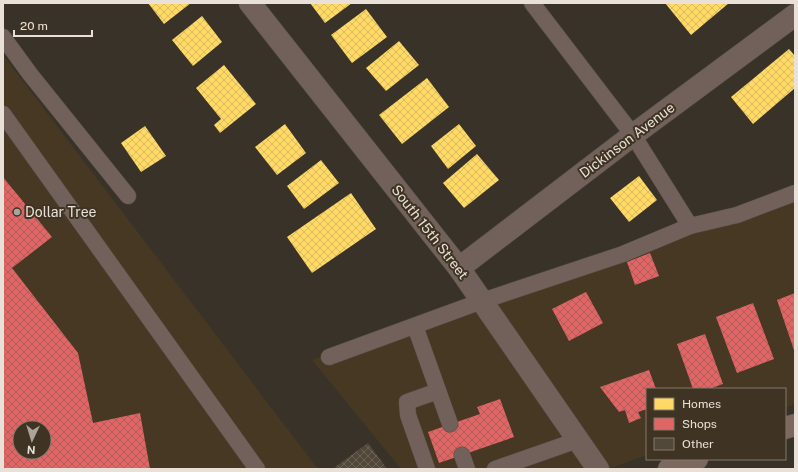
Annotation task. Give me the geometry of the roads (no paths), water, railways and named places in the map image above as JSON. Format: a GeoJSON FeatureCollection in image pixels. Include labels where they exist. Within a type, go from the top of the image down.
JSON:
{"type":"FeatureCollection","features":[{"type":"Feature","properties":{"kind":"main road"},"geometry":{"type":"LineString","coordinates":[[669,469],[694,460]]}},
{"type":"Feature","properties":{"kind":"street","name":"South 15th Street"},"geometry":{"type":"LineString","coordinates":[[250,3],[459,268],[598,469]]}},
{"type":"Feature","properties":{"kind":"street","name":"Dickinson Avenue"},"geometry":{"type":"LineString","coordinates":[[459,268],[633,135],[795,15]]}},
{"type":"Feature","properties":{"kind":"lane"},"geometry":{"type":"LineString","coordinates":[[532,3],[633,135],[690,226]]}},
{"type":"Feature","properties":{"kind":"lane"},"geometry":{"type":"LineString","coordinates":[[3,37],[30,74],[128,196]]}},
{"type":"Feature","properties":{"kind":"lane"},"geometry":{"type":"LineString","coordinates":[[3,114],[257,469]]}},
{"type":"Feature","properties":{"kind":"lane"},"geometry":{"type":"LineString","coordinates":[[329,357],[482,301],[623,254],[690,226],[736,215],[795,193]]}},
{"type":"Feature","properties":{"kind":"lane"},"geometry":{"type":"LineString","coordinates":[[415,326],[450,424]]}},
{"type":"Feature","properties":{"kind":"lane"},"geometry":{"type":"LineString","coordinates":[[427,469],[408,415],[407,402],[438,391]]}},
{"type":"Feature","properties":{"kind":"lane"},"geometry":{"type":"LineString","coordinates":[[495,469],[578,440]]}},
{"type":"Feature","properties":{"kind":"place","name":"Dollar Tree"},"geometry":{"type":"Point","coordinates":[17,212]}}]}
